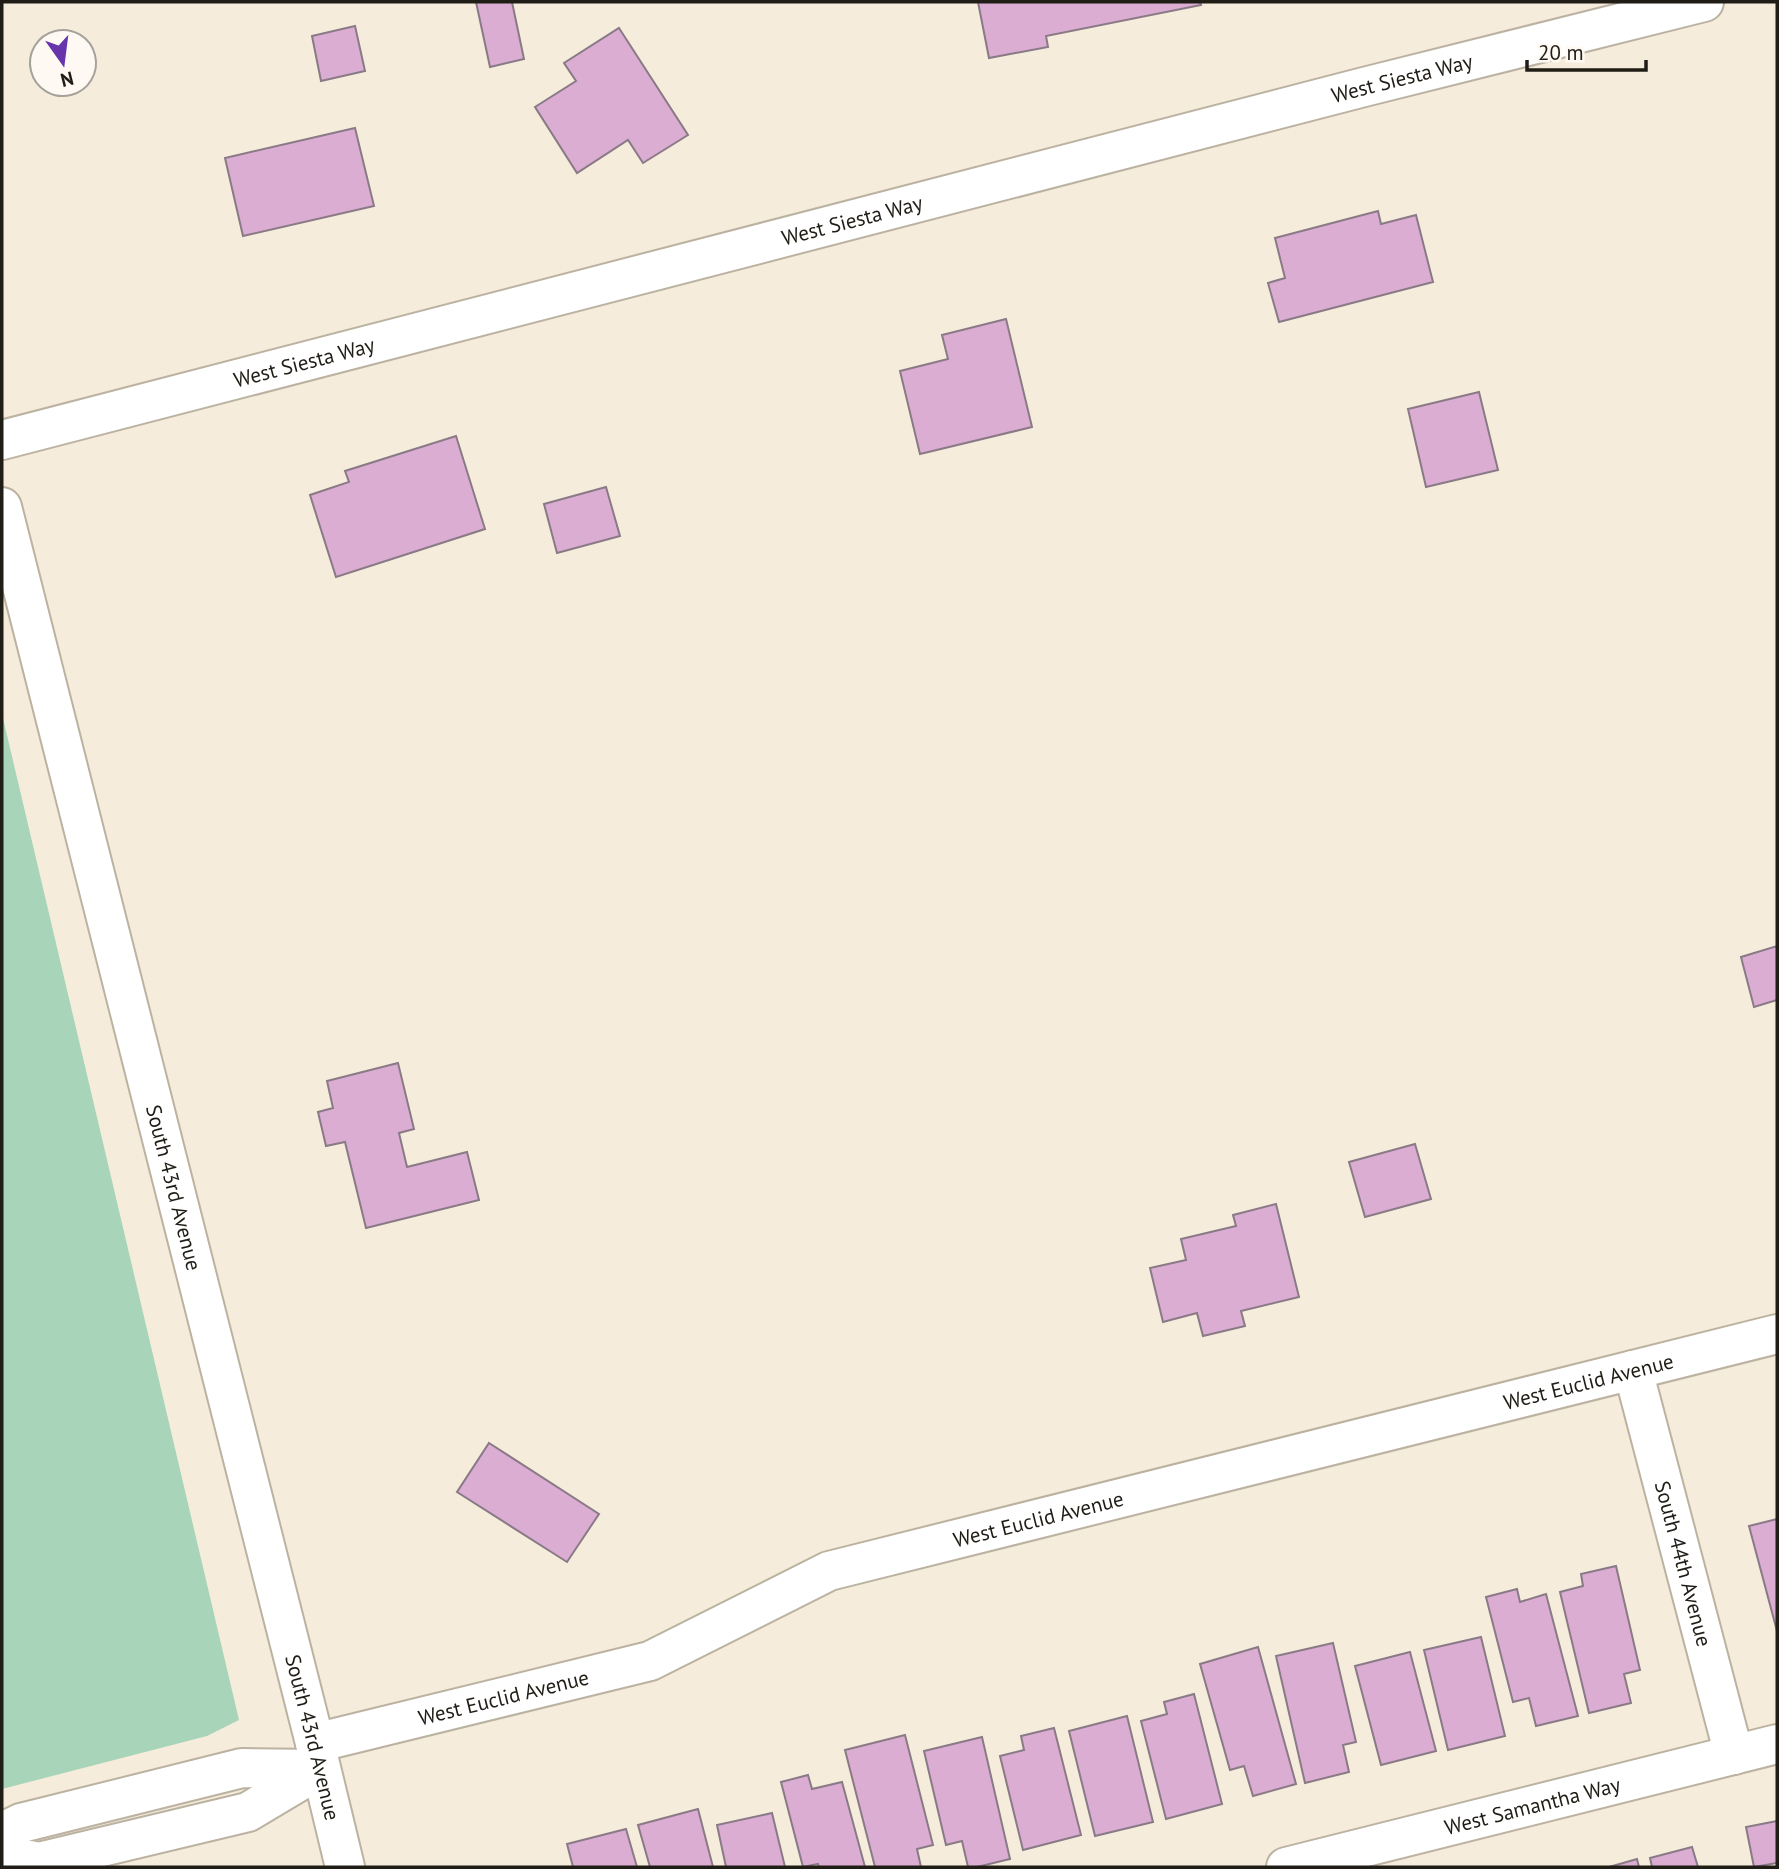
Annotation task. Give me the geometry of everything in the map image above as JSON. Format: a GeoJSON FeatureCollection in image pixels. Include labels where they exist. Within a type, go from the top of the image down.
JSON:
{"type":"FeatureCollection","features":[{"type":"Feature","properties":{"kind":"street","name":"West Siesta Way"},"geometry":{"type":"LineString","coordinates":[[2,440],[1364,87],[1704,2]]}},
{"type":"Feature","properties":{"kind":"street","name":"South 43rd Avenue"},"geometry":{"type":"LineString","coordinates":[[2,507],[345,1867]]}},
{"type":"Feature","properties":{"kind":"street","name":"West Euclid Avenue"},"geometry":{"type":"LineString","coordinates":[[2,1832],[21,1824],[242,1768],[318,1756],[650,1661],[829,1571],[1777,1334]]}},
{"type":"Feature","properties":{"kind":"street","name":"South 44th Avenue"},"geometry":{"type":"LineString","coordinates":[[1633,1370],[1734,1755]]}},
{"type":"Feature","properties":{"kind":"street","name":"West Samantha Way"},"geometry":{"type":"LineString","coordinates":[[1286,1867],[1777,1744]]}},
{"type":"Feature","properties":{"kind":"street","name":"West Euclid Avenue"},"geometry":{"type":"LineString","coordinates":[[2,1854],[39,1861],[248,1812],[318,1756]]}},
{"type":"Feature","properties":{"kind":"green space"},"geometry":{"type":"Polygon","coordinates":[[[2,714],[239,1720],[207,1736],[2,1789],[2,714]]]}},
{"type":"Feature","properties":{"kind":"building"},"geometry":{"type":"Polygon","coordinates":[[[476,2],[512,2],[524,59],[490,67],[476,2]]]}},
{"type":"Feature","properties":{"kind":"building"},"geometry":{"type":"Polygon","coordinates":[[[978,2],[1200,2],[1201,5],[1046,36],[1048,47],[989,58],[978,2]]]}},
{"type":"Feature","properties":{"kind":"building"},"geometry":{"type":"Polygon","coordinates":[[[355,26],[365,71],[321,81],[312,36],[355,26]]]}},
{"type":"Feature","properties":{"kind":"building"},"geometry":{"type":"Polygon","coordinates":[[[619,28],[688,135],[643,163],[628,140],[577,173],[535,107],[576,81],[564,63],[619,28]]]}},
{"type":"Feature","properties":{"kind":"building"},"geometry":{"type":"Polygon","coordinates":[[[355,128],[374,206],[243,236],[225,158],[355,128]]]}},
{"type":"Feature","properties":{"kind":"building"},"geometry":{"type":"Polygon","coordinates":[[[1378,211],[1381,224],[1416,215],[1433,282],[1279,322],[1268,283],[1285,278],[1275,238],[1378,211]]]}},
{"type":"Feature","properties":{"kind":"building"},"geometry":{"type":"Polygon","coordinates":[[[1006,319],[1032,427],[920,454],[900,371],[948,359],[942,335],[1006,319]]]}},
{"type":"Feature","properties":{"kind":"building"},"geometry":{"type":"Polygon","coordinates":[[[1479,392],[1498,470],[1426,487],[1408,409],[1479,392]]]}},
{"type":"Feature","properties":{"kind":"building"},"geometry":{"type":"Polygon","coordinates":[[[456,436],[485,529],[336,577],[310,495],[349,482],[345,471],[456,436]]]}},
{"type":"Feature","properties":{"kind":"building"},"geometry":{"type":"Polygon","coordinates":[[[606,487],[620,536],[557,553],[544,504],[606,487]]]}},
{"type":"Feature","properties":{"kind":"building"},"geometry":{"type":"Polygon","coordinates":[[[1777,946],[1777,1000],[1754,1007],[1741,957],[1777,946]]]}},
{"type":"Feature","properties":{"kind":"building"},"geometry":{"type":"Polygon","coordinates":[[[398,1063],[414,1129],[399,1133],[407,1167],[467,1152],[479,1200],[366,1228],[345,1142],[326,1146],[318,1112],[333,1108],[327,1081],[398,1063]]]}},
{"type":"Feature","properties":{"kind":"building"},"geometry":{"type":"Polygon","coordinates":[[[1415,1144],[1431,1199],[1365,1217],[1349,1162],[1415,1144]]]}},
{"type":"Feature","properties":{"kind":"building"},"geometry":{"type":"Polygon","coordinates":[[[1276,1204],[1299,1297],[1241,1311],[1245,1326],[1203,1336],[1197,1313],[1163,1322],[1150,1268],[1186,1260],[1181,1239],[1236,1226],[1233,1215],[1276,1204]]]}},
{"type":"Feature","properties":{"kind":"building"},"geometry":{"type":"Polygon","coordinates":[[[489,1443],[599,1514],[567,1562],[457,1492],[489,1443]]]}},
{"type":"Feature","properties":{"kind":"building"},"geometry":{"type":"Polygon","coordinates":[[[1777,1519],[1777,1631],[1749,1526],[1777,1519]]]}},
{"type":"Feature","properties":{"kind":"building"},"geometry":{"type":"Polygon","coordinates":[[[1616,1566],[1640,1670],[1624,1674],[1631,1703],[1589,1713],[1560,1592],[1583,1586],[1581,1574],[1616,1566]]]}},
{"type":"Feature","properties":{"kind":"building"},"geometry":{"type":"Polygon","coordinates":[[[1517,1589],[1520,1602],[1546,1594],[1578,1716],[1536,1726],[1529,1698],[1513,1702],[1486,1597],[1517,1589]]]}},
{"type":"Feature","properties":{"kind":"building"},"geometry":{"type":"Polygon","coordinates":[[[1481,1637],[1505,1736],[1448,1750],[1424,1650],[1481,1637]]]}},
{"type":"Feature","properties":{"kind":"building"},"geometry":{"type":"Polygon","coordinates":[[[1333,1643],[1356,1742],[1343,1745],[1349,1772],[1305,1783],[1276,1656],[1333,1643]]]}},
{"type":"Feature","properties":{"kind":"building"},"geometry":{"type":"Polygon","coordinates":[[[1258,1647],[1296,1784],[1253,1796],[1244,1766],[1230,1770],[1200,1664],[1258,1647]]]}},
{"type":"Feature","properties":{"kind":"building"},"geometry":{"type":"Polygon","coordinates":[[[1410,1652],[1436,1751],[1381,1765],[1355,1666],[1410,1652]]]}},
{"type":"Feature","properties":{"kind":"building"},"geometry":{"type":"Polygon","coordinates":[[[1194,1694],[1222,1804],[1166,1819],[1141,1721],[1167,1714],[1164,1702],[1194,1694]]]}},
{"type":"Feature","properties":{"kind":"building"},"geometry":{"type":"Polygon","coordinates":[[[1127,1716],[1153,1822],[1095,1836],[1069,1731],[1127,1716]]]}},
{"type":"Feature","properties":{"kind":"building"},"geometry":{"type":"Polygon","coordinates":[[[1054,1728],[1081,1835],[1023,1850],[1000,1756],[1024,1750],[1021,1736],[1054,1728]]]}},
{"type":"Feature","properties":{"kind":"building"},"geometry":{"type":"Polygon","coordinates":[[[905,1735],[933,1845],[917,1849],[921,1867],[875,1867],[845,1750],[905,1735]]]}},
{"type":"Feature","properties":{"kind":"building"},"geometry":{"type":"Polygon","coordinates":[[[982,1737],[1010,1859],[968,1867],[962,1841],[946,1845],[924,1751],[982,1737]]]}},
{"type":"Feature","properties":{"kind":"building"},"geometry":{"type":"Polygon","coordinates":[[[808,1775],[812,1789],[842,1782],[865,1867],[819,1867],[818,1864],[803,1867],[781,1782],[808,1775]]]}},
{"type":"Feature","properties":{"kind":"building"},"geometry":{"type":"Polygon","coordinates":[[[698,1809],[713,1867],[650,1867],[638,1825],[698,1809]]]}},
{"type":"Feature","properties":{"kind":"building"},"geometry":{"type":"Polygon","coordinates":[[[772,1813],[785,1867],[726,1867],[717,1825],[772,1813]]]}},
{"type":"Feature","properties":{"kind":"building"},"geometry":{"type":"Polygon","coordinates":[[[1777,1821],[1777,1863],[1754,1867],[1746,1827],[1777,1821]]]}},
{"type":"Feature","properties":{"kind":"building"},"geometry":{"type":"Polygon","coordinates":[[[626,1829],[637,1867],[573,1867],[567,1844],[626,1829]]]}},
{"type":"Feature","properties":{"kind":"building"},"geometry":{"type":"Polygon","coordinates":[[[1692,1847],[1698,1867],[1652,1867],[1650,1858],[1692,1847]]]}},
{"type":"Feature","properties":{"kind":"building"},"geometry":{"type":"Polygon","coordinates":[[[1637,1859],[1639,1867],[1609,1867],[1637,1859]]]}}]}
